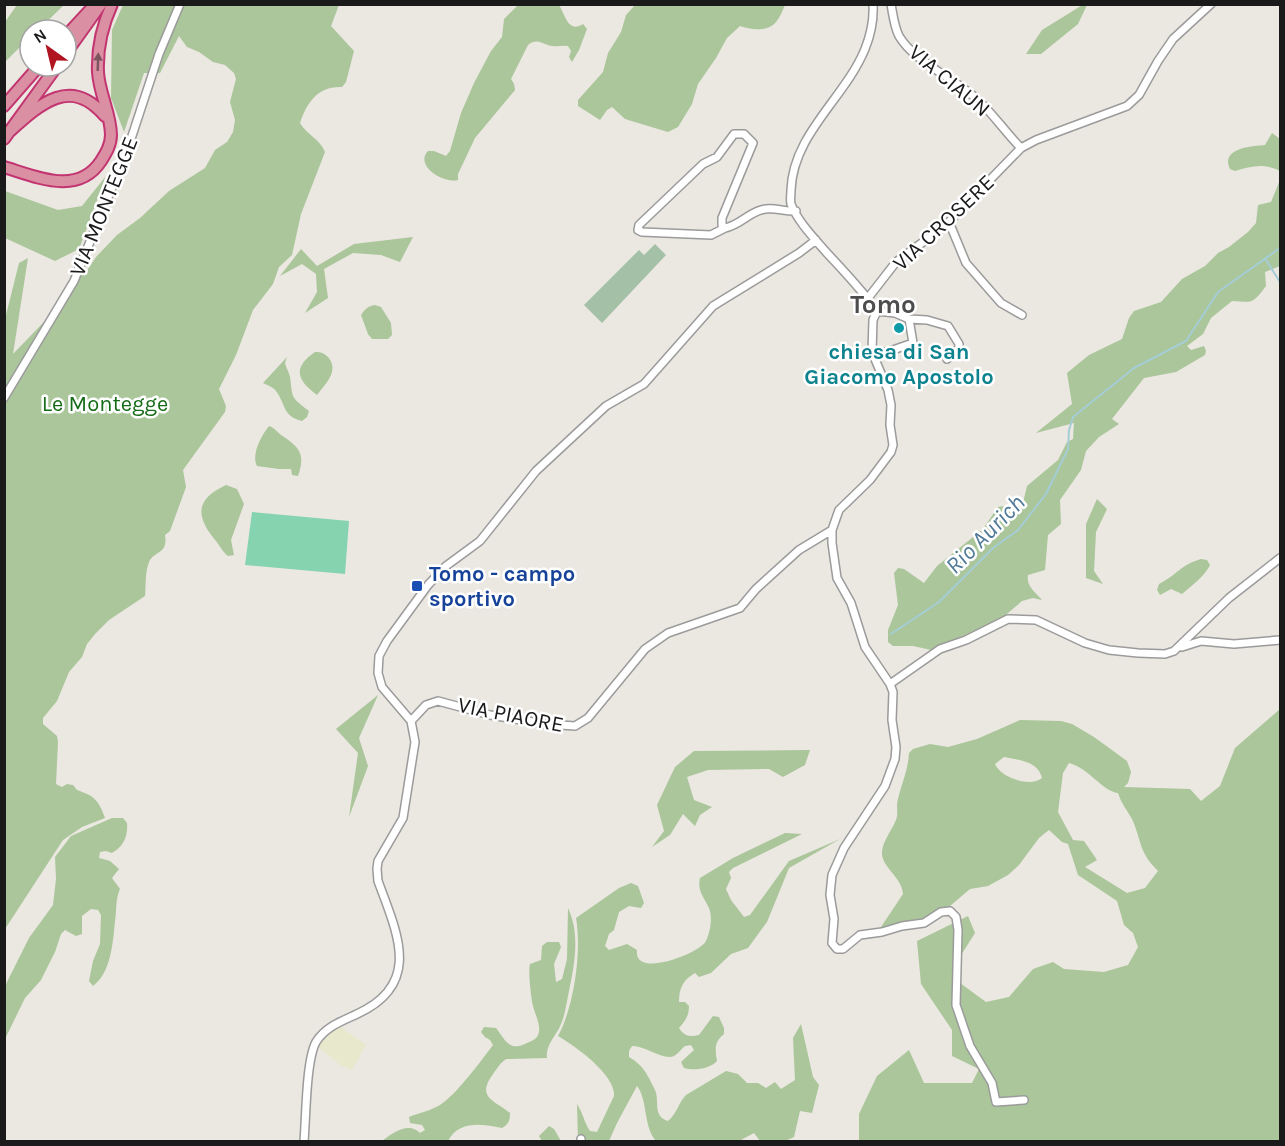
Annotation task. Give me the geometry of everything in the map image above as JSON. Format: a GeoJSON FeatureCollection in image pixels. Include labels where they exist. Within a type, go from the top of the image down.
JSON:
{"type":"FeatureCollection","features":[{"type":"Feature","properties":{"kind":"highway"},"geometry":{"type":"LineString","coordinates":[[78,23],[95,4]]}},
{"type":"Feature","properties":{"kind":"highway"},"geometry":{"type":"LineString","coordinates":[[78,37],[101,4]]}},
{"type":"Feature","properties":{"kind":"highway"},"geometry":{"type":"LineString","coordinates":[[4,167],[56,182],[78,180],[96,169],[107,152],[111,135],[98,73],[100,38],[104,21],[112,4]]}},
{"type":"Feature","properties":{"kind":"highway"},"geometry":{"type":"LineString","coordinates":[[4,106],[29,78]]}},
{"type":"Feature","properties":{"kind":"highway"},"geometry":{"type":"LineString","coordinates":[[8,135],[48,78]]}},
{"type":"Feature","properties":{"kind":"highway"},"geometry":{"type":"LineString","coordinates":[[8,135],[45,102],[64,95],[82,98],[98,108],[108,119]]}},
{"type":"Feature","properties":{"kind":"street","name":"VIA MONTEGGE"},"geometry":{"type":"LineString","coordinates":[[4,398],[74,281],[128,148],[159,54],[180,4]]}},
{"type":"Feature","properties":{"kind":"street"},"geometry":{"type":"LineString","coordinates":[[873,4],[874,20],[864,51],[806,139],[796,161],[791,180],[790,202],[816,240],[877,311],[948,326],[959,348],[946,358]]}},
{"type":"Feature","properties":{"kind":"street","name":"VIA CIAUN"},"geometry":{"type":"LineString","coordinates":[[891,4],[894,23],[900,38],[928,65],[960,84],[978,99],[1021,148]]}},
{"type":"Feature","properties":{"kind":"street"},"geometry":{"type":"LineString","coordinates":[[1021,148],[1036,140],[1127,106],[1139,95],[1173,39],[1211,4]]}},
{"type":"Feature","properties":{"kind":"street"},"geometry":{"type":"LineString","coordinates":[[725,228],[722,225],[722,218],[753,143],[744,134],[734,134],[717,156],[703,165],[639,225],[638,230],[711,235],[741,223],[760,210],[772,208],[796,211]]}},
{"type":"Feature","properties":{"kind":"street","name":"VIA CROSERE"},"geometry":{"type":"LineString","coordinates":[[868,298],[896,262],[948,222],[1021,148]]}},
{"type":"Feature","properties":{"kind":"street"},"geometry":{"type":"LineString","coordinates":[[948,222],[966,263],[1001,303],[1022,315]]}},
{"type":"Feature","properties":{"kind":"street"},"geometry":{"type":"LineString","coordinates":[[304,1142],[308,1086],[313,1049],[317,1040],[334,1024],[379,1002],[392,987],[400,964],[400,949],[378,881],[377,869],[381,856],[403,818],[415,742],[411,721],[382,687],[378,673],[379,657],[387,641],[428,585],[446,566],[480,541],[536,471],[606,406],[644,384],[713,306],[799,254],[816,240]]}},
{"type":"Feature","properties":{"kind":"street"},"geometry":{"type":"LineString","coordinates":[[877,311],[873,320],[872,352],[889,398],[893,445],[891,452],[870,480],[839,510],[832,530],[833,555],[837,578],[851,603],[865,647],[890,684],[894,699],[892,720],[896,747],[895,759],[885,786],[844,848],[832,875],[830,895],[834,919],[832,943],[837,949],[843,949],[860,935],[924,923],[940,912],[950,911],[956,917],[958,930],[956,1005],[970,1046],[992,1083],[996,1102],[1024,1100]]}},
{"type":"Feature","properties":{"kind":"street"},"geometry":{"type":"LineString","coordinates":[[872,352],[887,352],[913,343],[909,319]]}},
{"type":"Feature","properties":{"kind":"street","name":"VIA PIAORE"},"geometry":{"type":"LineString","coordinates":[[411,721],[426,705],[438,701],[490,715],[546,724],[574,726],[582,723],[653,642],[668,633],[740,608],[756,589],[799,550],[832,530]]}},
{"type":"Feature","properties":{"kind":"street"},"geometry":{"type":"LineString","coordinates":[[1174,651],[1229,598],[1281,558]]}},
{"type":"Feature","properties":{"kind":"street"},"geometry":{"type":"LineString","coordinates":[[890,684],[940,649],[966,640],[1008,619],[1036,620],[1085,643],[1109,650],[1138,653],[1165,654],[1201,641],[1234,644],[1281,640]]}},
{"type":"Feature","properties":{"kind":"green space"},"geometry":{"type":"Polygon","coordinates":[[[519,4],[559,5],[570,25],[574,27],[583,24],[587,29],[579,50],[572,62],[568,46],[553,46],[537,42],[528,45],[511,79],[515,90],[475,138],[458,174],[458,180],[452,181],[439,177],[428,168],[425,157],[428,151],[446,156],[450,151],[461,113],[474,83],[491,51],[502,37],[504,19],[519,4]]]}},
{"type":"Feature","properties":{"kind":"green space"},"geometry":{"type":"Polygon","coordinates":[[[1084,4],[1087,5],[1078,24],[1041,54],[1026,54],[1042,30],[1084,4]]]}},
{"type":"Feature","properties":{"kind":"green space"},"geometry":{"type":"Polygon","coordinates":[[[17,5],[64,5],[50,18],[18,18],[18,49],[5,62],[5,22],[17,5]]]}},
{"type":"Feature","properties":{"kind":"green space","name":"Le Montegge"},"geometry":{"type":"Polygon","coordinates":[[[123,5],[339,5],[331,26],[354,51],[346,82],[342,87],[320,92],[310,102],[303,115],[300,123],[325,152],[301,214],[292,255],[279,267],[273,284],[253,310],[236,355],[219,389],[226,406],[225,412],[183,470],[186,487],[170,531],[165,535],[165,546],[149,562],[145,596],[109,620],[95,634],[87,644],[82,657],[69,672],[57,701],[43,718],[43,724],[57,736],[56,784],[62,787],[67,784],[73,785],[77,790],[91,796],[98,802],[105,818],[82,827],[63,840],[5,929],[4,323],[19,263],[28,258],[13,354],[66,299],[76,279],[86,272],[96,257],[117,235],[140,218],[169,191],[205,168],[215,150],[227,142],[233,132],[235,120],[230,102],[236,79],[234,73],[225,65],[213,62],[187,47],[179,36],[160,73],[144,73],[124,132],[111,98],[112,30],[123,5]]]}},
{"type":"Feature","properties":{"kind":"green space"},"geometry":{"type":"Polygon","coordinates":[[[635,5],[785,5],[773,25],[759,29],[740,26],[727,38],[698,84],[692,104],[678,127],[668,132],[625,119],[612,107],[600,120],[578,106],[578,100],[603,72],[608,53],[621,32],[626,15],[635,5]]]}},
{"type":"Feature","properties":{"kind":"green space"},"geometry":{"type":"Polygon","coordinates":[[[1272,133],[1280,139],[1280,171],[1263,166],[1235,171],[1230,169],[1228,162],[1233,152],[1246,147],[1265,145],[1272,133]]]}},
{"type":"Feature","properties":{"kind":"green space"},"geometry":{"type":"Polygon","coordinates":[[[106,176],[79,249],[55,261],[5,238],[5,191],[58,210],[82,206],[106,176]]]}},
{"type":"Feature","properties":{"kind":"green space"},"geometry":{"type":"Polygon","coordinates":[[[1280,180],[1280,266],[1265,272],[1266,286],[1258,296],[1248,302],[1232,301],[1211,318],[1203,334],[1187,346],[1191,350],[1204,346],[1205,355],[1176,372],[1144,378],[1112,419],[1119,424],[1099,437],[1086,451],[1081,470],[1060,500],[1061,524],[1048,535],[1045,570],[1028,575],[1030,586],[1042,600],[1033,598],[1022,601],[1001,619],[931,650],[913,646],[893,646],[888,642],[888,630],[898,605],[894,573],[898,568],[904,569],[924,583],[937,566],[983,529],[998,507],[1004,506],[1016,514],[1021,511],[1027,486],[1058,460],[1067,442],[1073,439],[1074,423],[1036,433],[1072,404],[1067,373],[1089,355],[1122,339],[1129,318],[1134,311],[1161,302],[1182,279],[1205,266],[1218,253],[1248,232],[1256,223],[1258,205],[1271,202],[1280,180]]]}},
{"type":"Feature","properties":{"kind":"green space"},"geometry":{"type":"Polygon","coordinates":[[[413,237],[400,262],[381,255],[353,253],[324,269],[328,298],[305,313],[317,292],[316,274],[302,264],[280,276],[301,249],[317,266],[354,244],[413,237]]]}},
{"type":"Feature","properties":{"kind":"green space"},"geometry":{"type":"Polygon","coordinates":[[[655,244],[666,255],[602,323],[584,305],[639,250],[644,255],[655,244]]]}},
{"type":"Feature","properties":{"kind":"green space"},"geometry":{"type":"Polygon","coordinates":[[[375,305],[381,307],[391,323],[392,335],[388,339],[372,339],[368,334],[361,315],[367,308],[375,305]]]}},
{"type":"Feature","properties":{"kind":"green space"},"geometry":{"type":"Polygon","coordinates":[[[315,352],[327,356],[332,367],[330,377],[317,395],[305,384],[300,374],[303,363],[315,352]]]}},
{"type":"Feature","properties":{"kind":"green space"},"geometry":{"type":"Polygon","coordinates":[[[287,357],[285,363],[294,397],[309,411],[307,417],[302,421],[291,416],[276,391],[263,383],[287,357]]]}},
{"type":"Feature","properties":{"kind":"green space"},"geometry":{"type":"Polygon","coordinates":[[[269,426],[299,451],[301,462],[298,476],[292,475],[291,469],[257,466],[256,451],[269,426]]]}},
{"type":"Feature","properties":{"kind":"green space"},"geometry":{"type":"Polygon","coordinates":[[[226,485],[237,489],[244,504],[231,540],[234,555],[228,556],[209,532],[202,517],[204,503],[208,497],[226,485]]]}},
{"type":"Feature","properties":{"kind":"green space"},"geometry":{"type":"Polygon","coordinates":[[[1097,499],[1107,509],[1096,532],[1094,571],[1103,584],[1086,578],[1086,524],[1097,499]]]}},
{"type":"Feature","properties":{"kind":"green space"},"geometry":{"type":"Polygon","coordinates":[[[252,512],[349,521],[345,574],[245,565],[252,512]]]}},
{"type":"Feature","properties":{"kind":"green space"},"geometry":{"type":"Polygon","coordinates":[[[1201,559],[1207,560],[1210,565],[1205,573],[1182,594],[1171,589],[1160,595],[1157,590],[1159,584],[1188,564],[1201,559]]]}},
{"type":"Feature","properties":{"kind":"green space"},"geometry":{"type":"Polygon","coordinates":[[[378,695],[359,738],[368,766],[349,817],[358,753],[336,729],[378,695]]]}},
{"type":"Feature","properties":{"kind":"green space"},"geometry":{"type":"Polygon","coordinates":[[[1280,709],[1280,1141],[859,1141],[859,1114],[877,1076],[909,1050],[924,1083],[972,1083],[979,1069],[952,1056],[952,1030],[921,984],[917,941],[968,916],[975,933],[956,963],[960,983],[986,1002],[1009,997],[1033,969],[1053,962],[1064,969],[1104,972],[1128,965],[1138,947],[1133,933],[1124,925],[1117,901],[1078,875],[1068,844],[1062,842],[1049,830],[1039,838],[1019,865],[1008,875],[988,886],[970,889],[950,906],[930,916],[924,923],[877,933],[903,894],[882,852],[897,817],[897,801],[909,753],[913,749],[930,744],[948,747],[977,739],[1020,720],[1061,721],[1072,724],[1094,737],[1127,761],[1131,772],[1128,783],[1124,787],[1190,789],[1201,801],[1220,786],[1235,748],[1280,709]],[[1004,757],[995,764],[1009,777],[1030,782],[1042,778],[1040,772],[1032,765],[1022,760],[1004,757]],[[1069,763],[1063,773],[1058,812],[1073,840],[1084,841],[1097,860],[1085,867],[1127,893],[1145,888],[1158,871],[1147,858],[1132,819],[1118,793],[1106,788],[1083,770],[1069,763]]]}},
{"type":"Feature","properties":{"kind":"green space"},"geometry":{"type":"Polygon","coordinates":[[[810,750],[805,765],[783,777],[769,769],[708,770],[687,777],[694,800],[712,807],[700,815],[695,826],[683,814],[670,835],[652,847],[664,831],[657,805],[675,767],[694,751],[810,750]]]}},
{"type":"Feature","properties":{"kind":"green space"},"geometry":{"type":"Polygon","coordinates":[[[112,818],[123,818],[127,823],[127,828],[126,836],[120,847],[112,853],[100,852],[99,858],[110,861],[119,869],[112,878],[120,889],[112,947],[104,973],[93,986],[89,981],[93,961],[100,944],[101,915],[98,910],[91,909],[82,916],[82,934],[76,936],[65,930],[61,934],[41,980],[25,998],[5,1039],[5,986],[29,938],[53,905],[56,879],[55,857],[71,836],[112,818]]]}},
{"type":"Feature","properties":{"kind":"green space"},"geometry":{"type":"Polygon","coordinates":[[[785,833],[802,834],[729,872],[731,878],[726,889],[744,917],[750,915],[789,861],[840,839],[789,868],[767,922],[748,948],[731,954],[711,973],[699,977],[695,973],[682,985],[679,1002],[685,1002],[689,1010],[679,1028],[687,1035],[699,1035],[713,1016],[719,1017],[724,1034],[716,1046],[717,1061],[702,1069],[684,1068],[681,1062],[694,1050],[691,1045],[685,1046],[670,1057],[632,1046],[629,1057],[642,1067],[647,1075],[655,1090],[658,1112],[663,1119],[668,1121],[686,1095],[726,1071],[738,1074],[747,1083],[758,1083],[766,1088],[775,1082],[781,1089],[795,1080],[793,1038],[801,1024],[813,1077],[819,1085],[812,1113],[800,1111],[794,1137],[785,1141],[760,1141],[754,1133],[739,1141],[656,1141],[649,1128],[643,1098],[637,1086],[609,1141],[578,1141],[577,1104],[590,1131],[597,1132],[614,1096],[613,1088],[602,1070],[558,1036],[564,1024],[575,978],[578,946],[576,918],[619,888],[631,883],[638,886],[644,903],[641,908],[629,906],[619,912],[614,930],[609,934],[605,946],[609,950],[627,944],[637,950],[639,958],[645,963],[680,957],[701,946],[709,934],[710,912],[700,890],[700,878],[733,858],[785,833]]]}},
{"type":"Feature","properties":{"kind":"green space"},"geometry":{"type":"Polygon","coordinates":[[[568,908],[574,929],[574,963],[564,1017],[549,1044],[547,1058],[506,1059],[487,1084],[486,1090],[490,1098],[510,1113],[508,1123],[502,1128],[487,1125],[465,1127],[453,1134],[448,1141],[382,1141],[406,1128],[420,1133],[425,1130],[422,1125],[410,1123],[409,1117],[440,1105],[468,1077],[493,1045],[481,1032],[484,1027],[496,1028],[508,1043],[515,1046],[525,1044],[537,1037],[539,1026],[531,997],[530,964],[541,960],[542,946],[547,942],[559,942],[561,947],[554,964],[556,982],[562,979],[567,959],[568,908]]]}},
{"type":"Feature","properties":{"kind":"green space"},"geometry":{"type":"Polygon","coordinates":[[[338,1025],[366,1045],[352,1070],[340,1065],[317,1046],[323,1037],[338,1025]]]}},
{"type":"Feature","properties":{"kind":"green space"},"geometry":{"type":"Polygon","coordinates":[[[549,1126],[554,1129],[561,1141],[542,1141],[539,1136],[549,1126]]]}},
{"type":"Feature","properties":{"kind":"waterway","name":"Rio Aurich"},"geometry":{"type":"LineString","coordinates":[[891,634],[939,602],[993,548],[1018,530],[1046,494],[1068,449],[1069,430],[1073,417],[1134,368],[1186,341],[1218,292],[1280,248]]}},
{"type":"Feature","properties":{"kind":"waterway"},"geometry":{"type":"LineString","coordinates":[[1266,260],[1280,282]]}},
{"type":"Feature","properties":{"kind":"place","name":"chiesa di San Giacomo Apostolo"},"geometry":{"type":"Point","coordinates":[899,328]}},
{"type":"Feature","properties":{"kind":"place","name":"Tomo - campo sportivo"},"geometry":{"type":"Point","coordinates":[417,586]}},
{"type":"Feature","properties":{"kind":"district","name":"Tomo"},"geometry":{"type":"Point","coordinates":[883,304]}}]}
